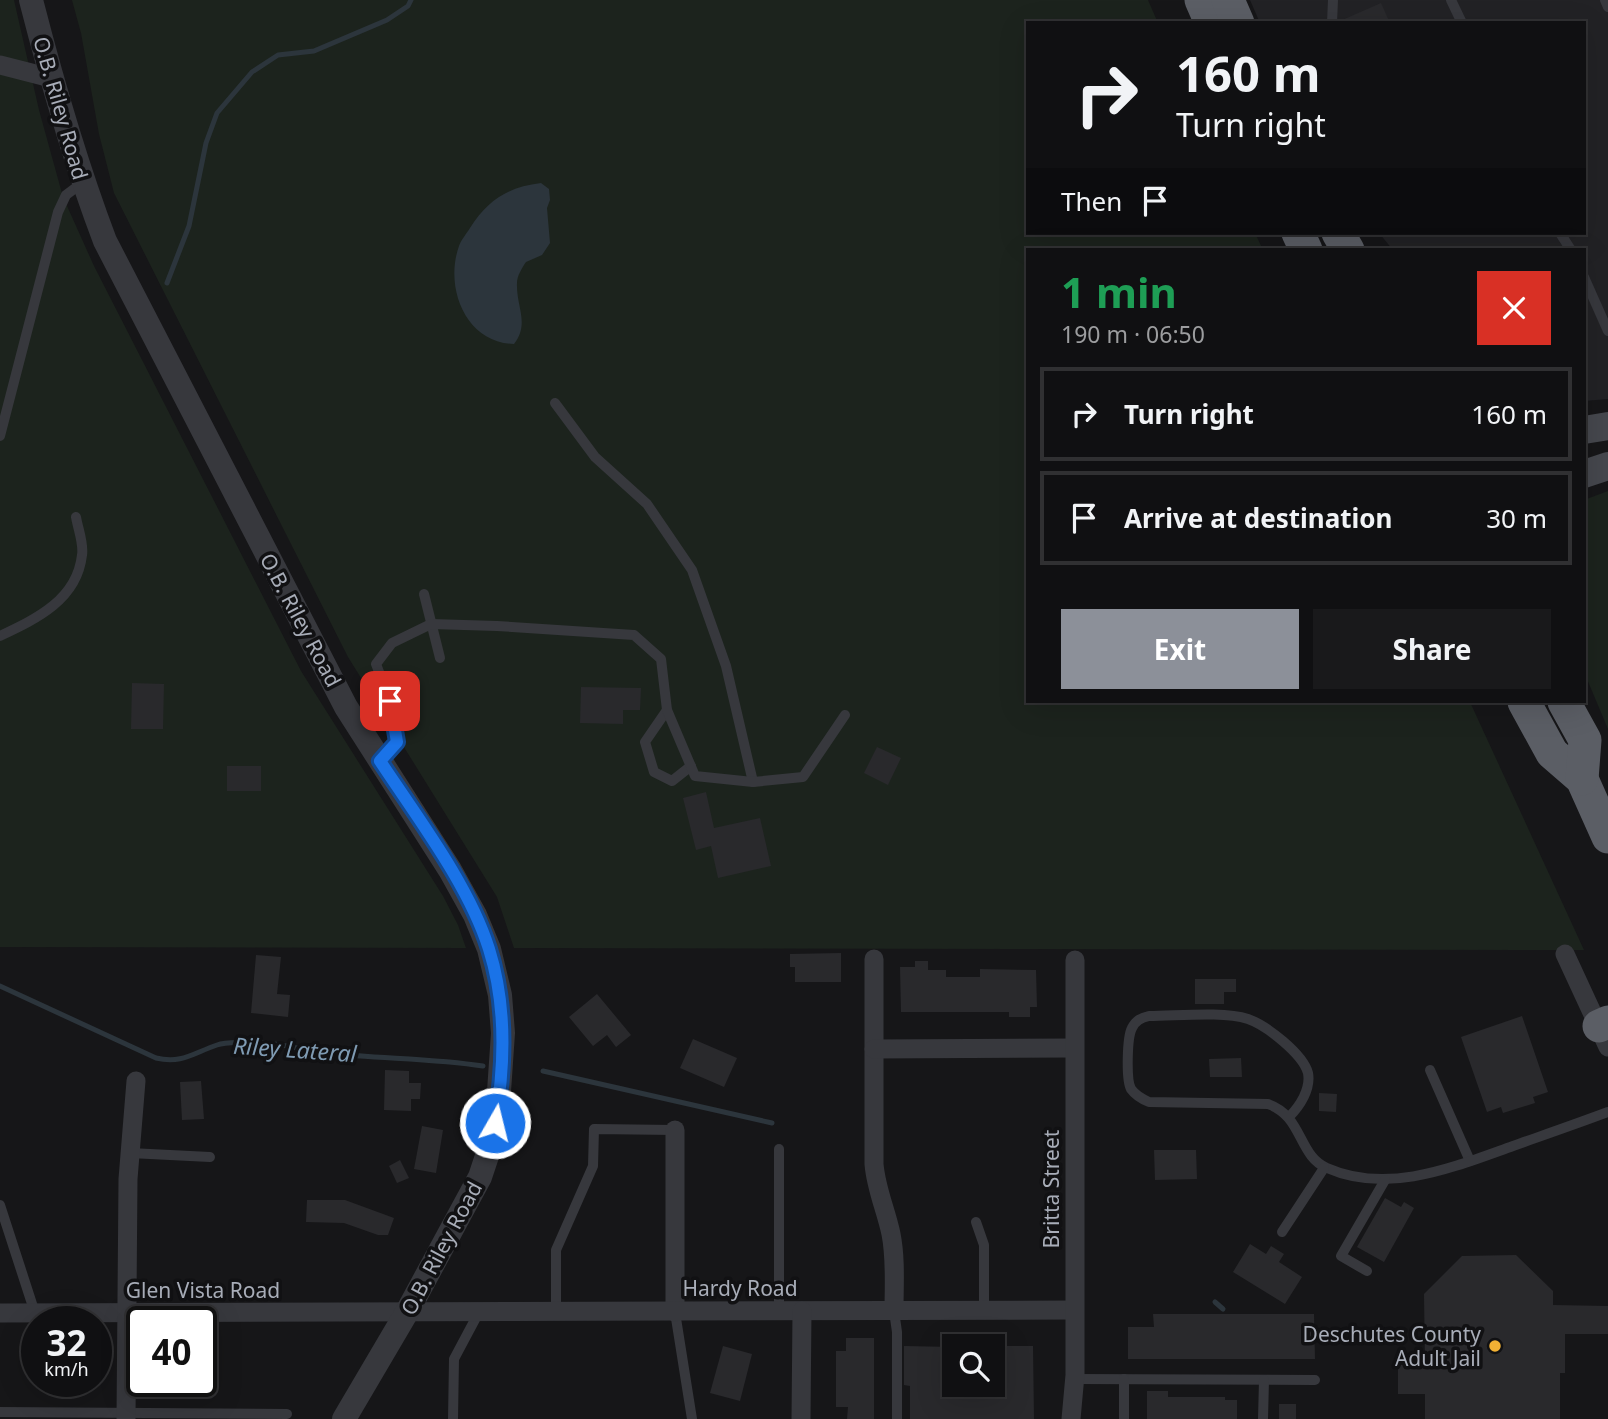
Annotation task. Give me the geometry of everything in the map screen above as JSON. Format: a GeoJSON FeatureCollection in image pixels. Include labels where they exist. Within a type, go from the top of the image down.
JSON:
{"type":"FeatureCollection","features":[{"type":"Feature","properties":{"kind":"highway"},"geometry":{"type":"LineString","coordinates":[[1200,0],[1210,21]]}},
{"type":"Feature","properties":{"kind":"highway"},"geometry":{"type":"LineString","coordinates":[[1228,0],[1237,21]]}},
{"type":"Feature","properties":{"kind":"highway"},"geometry":{"type":"LineString","coordinates":[[1525,703],[1552,753],[1582,779],[1608,837]]}},
{"type":"Feature","properties":{"kind":"highway"},"geometry":{"type":"LineString","coordinates":[[1565,703],[1585,740],[1582,779]]}},
{"type":"Feature","properties":{"kind":"main road"},"geometry":{"type":"LineString","coordinates":[[1586,430],[1608,426]]}},
{"type":"Feature","properties":{"kind":"main road"},"geometry":{"type":"LineString","coordinates":[[1586,473],[1608,466]]}},
{"type":"Feature","properties":{"kind":"street","name":"O.B. Riley Road"},"geometry":{"type":"LineString","coordinates":[[31,0],[82,183],[105,241],[346,707],[450,870],[475,915],[489,949],[500,995],[503,1032],[498,1106],[492,1141],[480,1177],[407,1312],[344,1419]]}},
{"type":"Feature","properties":{"kind":"street"},"geometry":{"type":"LineString","coordinates":[[0,65],[51,78]]}},
{"type":"Feature","properties":{"kind":"street"},"geometry":{"type":"LineString","coordinates":[[1565,954],[1605,1032]]}},
{"type":"Feature","properties":{"kind":"street"},"geometry":{"type":"LineString","coordinates":[[874,959],[875,1174],[891,1233],[894,1311]]}},
{"type":"Feature","properties":{"kind":"street","name":"Britta Street"},"geometry":{"type":"LineString","coordinates":[[1071,1419],[1074,1379],[1075,960]]}},
{"type":"Feature","properties":{"kind":"street"},"geometry":{"type":"LineString","coordinates":[[874,1049],[1073,1048]]}},
{"type":"Feature","properties":{"kind":"street"},"geometry":{"type":"LineString","coordinates":[[127,1306],[129,1153],[136,1081]]}},
{"type":"Feature","properties":{"kind":"street"},"geometry":{"type":"LineString","coordinates":[[675,1130],[675,1312]]}},
{"type":"Feature","properties":{"kind":"street","name":"Hardy Road"},"geometry":{"type":"LineString","coordinates":[[407,1312],[1074,1310]]}},
{"type":"Feature","properties":{"kind":"street"},"geometry":{"type":"LineString","coordinates":[[802,1311],[802,1419]]}},
{"type":"Feature","properties":{"kind":"street","name":"Glen Vista Road"},"geometry":{"type":"LineString","coordinates":[[217,1313],[407,1312]]}},
{"type":"Feature","properties":{"kind":"street","name":"Glen Vista Road"},"geometry":{"type":"LineString","coordinates":[[0,1313],[21,1313]]}},
{"type":"Feature","properties":{"kind":"street"},"geometry":{"type":"LineString","coordinates":[[126,1397],[126,1416]]}},
{"type":"Feature","properties":{"kind":"lane"},"geometry":{"type":"LineString","coordinates":[[1332,21],[1333,0]]}},
{"type":"Feature","properties":{"kind":"lane"},"geometry":{"type":"LineString","coordinates":[[1451,0],[1461,21]]}},
{"type":"Feature","properties":{"kind":"lane"},"geometry":{"type":"LineString","coordinates":[[1605,0],[1608,7]]}},
{"type":"Feature","properties":{"kind":"lane"},"geometry":{"type":"LineString","coordinates":[[0,436],[58,212],[66,195],[82,183]]}},
{"type":"Feature","properties":{"kind":"lane"},"geometry":{"type":"LineString","coordinates":[[1586,282],[1608,331]]}},
{"type":"Feature","properties":{"kind":"lane"},"geometry":{"type":"LineString","coordinates":[[555,403],[596,457],[647,504],[692,570],[726,666],[753,782]]}},
{"type":"Feature","properties":{"kind":"lane"},"geometry":{"type":"LineString","coordinates":[[0,636],[41,616],[72,588],[83,554],[76,517]]}},
{"type":"Feature","properties":{"kind":"lane"},"geometry":{"type":"LineString","coordinates":[[424,594],[440,658]]}},
{"type":"Feature","properties":{"kind":"lane"},"geometry":{"type":"LineString","coordinates":[[380,761],[397,742],[390,701],[376,664],[392,643],[431,624],[634,635],[661,659],[667,710],[695,776],[753,782],[803,777],[845,715]]}},
{"type":"Feature","properties":{"kind":"lane"},"geometry":{"type":"LineString","coordinates":[[667,710],[645,742],[653,772],[672,781],[691,766]]}},
{"type":"Feature","properties":{"kind":"lane"},"geometry":{"type":"LineString","coordinates":[[1289,1117],[1300,1105],[1307,1086],[1308,1073],[1293,1051],[1266,1028],[1249,1019],[1232,1016],[1149,1016],[1140,1018],[1133,1025],[1129,1033],[1128,1081],[1139,1097],[1149,1102],[1268,1104],[1280,1108],[1289,1117],[1309,1153],[1324,1168],[1354,1176],[1385,1180],[1428,1174],[1608,1112]]}},
{"type":"Feature","properties":{"kind":"lane"},"geometry":{"type":"LineString","coordinates":[[1430,1070],[1470,1161]]}},
{"type":"Feature","properties":{"kind":"lane"},"geometry":{"type":"LineString","coordinates":[[556,1312],[556,1250],[593,1166],[594,1129],[675,1130]]}},
{"type":"Feature","properties":{"kind":"lane"},"geometry":{"type":"LineString","coordinates":[[779,1149],[779,1311]]}},
{"type":"Feature","properties":{"kind":"lane"},"geometry":{"type":"LineString","coordinates":[[129,1153],[210,1157]]}},
{"type":"Feature","properties":{"kind":"lane"},"geometry":{"type":"LineString","coordinates":[[1282,1232],[1324,1168]]}},
{"type":"Feature","properties":{"kind":"lane"},"geometry":{"type":"LineString","coordinates":[[1367,1271],[1341,1256],[1385,1180]]}},
{"type":"Feature","properties":{"kind":"lane"},"geometry":{"type":"LineString","coordinates":[[0,1205],[34,1306]]}},
{"type":"Feature","properties":{"kind":"lane"},"geometry":{"type":"LineString","coordinates":[[976,1222],[984,1245],[984,1310]]}},
{"type":"Feature","properties":{"kind":"lane"},"geometry":{"type":"LineString","coordinates":[[894,1311],[897,1332],[897,1419]]}},
{"type":"Feature","properties":{"kind":"lane"},"geometry":{"type":"LineString","coordinates":[[453,1419],[454,1359],[479,1312]]}},
{"type":"Feature","properties":{"kind":"lane"},"geometry":{"type":"LineString","coordinates":[[675,1312],[692,1419]]}},
{"type":"Feature","properties":{"kind":"lane"},"geometry":{"type":"LineString","coordinates":[[1074,1379],[1315,1380]]}},
{"type":"Feature","properties":{"kind":"lane"},"geometry":{"type":"LineString","coordinates":[[1124,1379],[1124,1419]]}},
{"type":"Feature","properties":{"kind":"lane"},"geometry":{"type":"LineString","coordinates":[[1263,1419],[1264,1380]]}},
{"type":"Feature","properties":{"kind":"lane"},"geometry":{"type":"LineString","coordinates":[[0,1412],[126,1416],[287,1414]]}},
{"type":"Feature","properties":{"kind":"shaded area"},"geometry":{"type":"Polygon","coordinates":[[[0,0],[14,0],[39,110],[63,197],[94,266],[301,671],[443,896],[466,948],[0,947],[0,0]]]}},
{"type":"Feature","properties":{"kind":"shaded area"},"geometry":{"type":"Polygon","coordinates":[[[72,0],[1148,0],[1157,21],[1026,21],[1026,235],[1256,235],[1262,248],[1026,248],[1026,703],[1470,703],[1584,950],[514,948],[497,897],[348,657],[114,193],[99,134],[81,33],[72,0]]]}},
{"type":"Feature","properties":{"kind":"shaded area"},"geometry":{"type":"Polygon","coordinates":[[[1250,0],[1608,0],[1608,399],[1586,401],[1586,248],[1391,248],[1381,235],[1586,235],[1586,21],[1259,21],[1250,0]]]}},
{"type":"Feature","properties":{"kind":"shaded area"},"geometry":{"type":"Polygon","coordinates":[[[541,183],[549,189],[550,200],[547,208],[550,243],[542,255],[526,262],[518,278],[517,292],[522,322],[519,336],[514,344],[497,341],[472,324],[457,295],[455,262],[459,246],[477,218],[500,196],[541,183]]]}},
{"type":"Feature","properties":{"kind":"shaded area"},"geometry":{"type":"Polygon","coordinates":[[[1608,491],[1608,729],[1586,677],[1586,499],[1608,491]]]}},
{"type":"Feature","properties":{"kind":"building"},"geometry":{"type":"Polygon","coordinates":[[[1381,3],[1389,21],[1340,21],[1381,3]]]}},
{"type":"Feature","properties":{"kind":"building"},"geometry":{"type":"Polygon","coordinates":[[[132,683],[164,684],[163,729],[131,729],[132,683]]]}},
{"type":"Feature","properties":{"kind":"building"},"geometry":{"type":"Polygon","coordinates":[[[581,687],[641,688],[640,710],[623,710],[623,724],[580,723],[581,687]]]}},
{"type":"Feature","properties":{"kind":"building"},"geometry":{"type":"Polygon","coordinates":[[[877,747],[901,758],[888,785],[864,773],[877,747]]]}},
{"type":"Feature","properties":{"kind":"building"},"geometry":{"type":"Polygon","coordinates":[[[227,766],[261,766],[261,791],[227,791],[227,766]]]}},
{"type":"Feature","properties":{"kind":"building"},"geometry":{"type":"Polygon","coordinates":[[[706,792],[714,828],[760,818],[771,866],[718,878],[711,846],[696,850],[683,798],[706,792]]]}},
{"type":"Feature","properties":{"kind":"building"},"geometry":{"type":"Polygon","coordinates":[[[841,953],[841,982],[795,982],[795,967],[790,967],[790,954],[841,953]]]}},
{"type":"Feature","properties":{"kind":"building"},"geometry":{"type":"Polygon","coordinates":[[[256,955],[281,957],[277,994],[290,995],[288,1017],[251,1013],[256,955]]]}},
{"type":"Feature","properties":{"kind":"building"},"geometry":{"type":"Polygon","coordinates":[[[915,961],[928,961],[928,970],[946,970],[946,977],[980,977],[980,969],[1036,970],[1037,1007],[1030,1007],[1030,1017],[1009,1017],[1009,1012],[901,1012],[900,967],[915,967],[915,961]]]}},
{"type":"Feature","properties":{"kind":"building"},"geometry":{"type":"Polygon","coordinates":[[[1195,979],[1236,979],[1236,992],[1224,992],[1224,1004],[1195,1004],[1195,979]]]}},
{"type":"Feature","properties":{"kind":"building"},"geometry":{"type":"Polygon","coordinates":[[[597,994],[631,1035],[616,1047],[607,1035],[593,1046],[569,1017],[597,994]]]}},
{"type":"Feature","properties":{"kind":"building"},"geometry":{"type":"Polygon","coordinates":[[[1522,1016],[1548,1092],[1533,1097],[1535,1103],[1503,1113],[1501,1107],[1487,1112],[1461,1037],[1522,1016]]]}},
{"type":"Feature","properties":{"kind":"building"},"geometry":{"type":"Polygon","coordinates":[[[693,1039],[737,1058],[724,1087],[680,1068],[693,1039]]]}},
{"type":"Feature","properties":{"kind":"building"},"geometry":{"type":"Polygon","coordinates":[[[1241,1058],[1242,1077],[1210,1077],[1209,1059],[1241,1058]]]}},
{"type":"Feature","properties":{"kind":"building"},"geometry":{"type":"Polygon","coordinates":[[[385,1070],[409,1071],[409,1083],[421,1083],[420,1099],[411,1099],[411,1111],[384,1110],[385,1070]]]}},
{"type":"Feature","properties":{"kind":"building"},"geometry":{"type":"Polygon","coordinates":[[[201,1081],[204,1119],[182,1120],[180,1082],[201,1081]]]}},
{"type":"Feature","properties":{"kind":"building"},"geometry":{"type":"Polygon","coordinates":[[[1319,1093],[1337,1094],[1336,1112],[1319,1111],[1319,1093]]]}},
{"type":"Feature","properties":{"kind":"building"},"geometry":{"type":"Polygon","coordinates":[[[422,1126],[443,1130],[436,1173],[414,1169],[422,1126]]]}},
{"type":"Feature","properties":{"kind":"building"},"geometry":{"type":"Polygon","coordinates":[[[1154,1150],[1196,1150],[1197,1179],[1155,1180],[1154,1150]]]}},
{"type":"Feature","properties":{"kind":"building"},"geometry":{"type":"Polygon","coordinates":[[[400,1160],[409,1178],[397,1183],[389,1166],[400,1160]]]}},
{"type":"Feature","properties":{"kind":"building"},"geometry":{"type":"Polygon","coordinates":[[[1385,1198],[1401,1207],[1404,1202],[1414,1208],[1384,1262],[1357,1247],[1385,1198]]]}},
{"type":"Feature","properties":{"kind":"building"},"geometry":{"type":"Polygon","coordinates":[[[307,1200],[345,1200],[394,1218],[388,1235],[378,1235],[344,1223],[306,1222],[307,1200]]]}},
{"type":"Feature","properties":{"kind":"building"},"geometry":{"type":"Polygon","coordinates":[[[1250,1244],[1266,1254],[1271,1246],[1284,1254],[1279,1262],[1302,1277],[1285,1304],[1233,1272],[1250,1244]]]}},
{"type":"Feature","properties":{"kind":"building","name":"Deschutes County Adult Jail"},"geometry":{"type":"Polygon","coordinates":[[[1516,1255],[1553,1291],[1553,1305],[1608,1306],[1608,1334],[1565,1334],[1565,1373],[1560,1373],[1560,1419],[1425,1419],[1425,1394],[1398,1394],[1398,1365],[1425,1365],[1424,1294],[1462,1256],[1516,1255]]]}},
{"type":"Feature","properties":{"kind":"building"},"geometry":{"type":"Polygon","coordinates":[[[1153,1314],[1314,1314],[1315,1359],[1128,1359],[1128,1327],[1154,1327],[1153,1314]]]}},
{"type":"Feature","properties":{"kind":"building"},"geometry":{"type":"Polygon","coordinates":[[[846,1338],[874,1338],[874,1419],[847,1419],[848,1407],[836,1407],[836,1351],[846,1351],[846,1338]]]}},
{"type":"Feature","properties":{"kind":"building"},"geometry":{"type":"Polygon","coordinates":[[[723,1346],[752,1354],[740,1401],[710,1393],[723,1346]]]}},
{"type":"Feature","properties":{"kind":"building"},"geometry":{"type":"Polygon","coordinates":[[[904,1346],[942,1347],[942,1397],[1005,1397],[1005,1346],[1033,1346],[1034,1419],[910,1419],[910,1386],[904,1385],[904,1346]]]}},
{"type":"Feature","properties":{"kind":"building"},"geometry":{"type":"Polygon","coordinates":[[[1147,1391],[1168,1391],[1168,1397],[1225,1397],[1225,1400],[1237,1400],[1237,1419],[1147,1419],[1147,1391]]]}},
{"type":"Feature","properties":{"kind":"building"},"geometry":{"type":"Polygon","coordinates":[[[1279,1404],[1296,1404],[1296,1419],[1279,1419],[1279,1404]]]}},
{"type":"Feature","properties":{"kind":"waterway"},"geometry":{"type":"LineString","coordinates":[[167,283],[189,226],[206,143],[217,113],[252,72],[278,55],[314,51],[387,20],[408,6],[411,0]]}},
{"type":"Feature","properties":{"kind":"waterway","name":"Riley Lateral"},"geometry":{"type":"LineString","coordinates":[[0,986],[156,1058],[180,1059],[221,1044],[249,1042],[328,1053],[483,1066]]}},
{"type":"Feature","properties":{"kind":"waterway","name":"Riley Lateral"},"geometry":{"type":"LineString","coordinates":[[543,1071],[772,1123]]}},
{"type":"Feature","properties":{"kind":"waterway","name":"Riley Lateral"},"geometry":{"type":"LineString","coordinates":[[1215,1302],[1223,1309]]}},
{"type":"Feature","properties":{"kind":"place","name":"Deschutes County Adult Jail"},"geometry":{"type":"Point","coordinates":[1495,1346]}},
{"type":"Feature","properties":{"kind":"route"},"geometry":{"type":"LineString","coordinates":[[390,701],[397,742],[380,761],[450,870],[475,915],[489,949],[500,995],[503,1032],[502,1072],[495,1123]]}}]}
